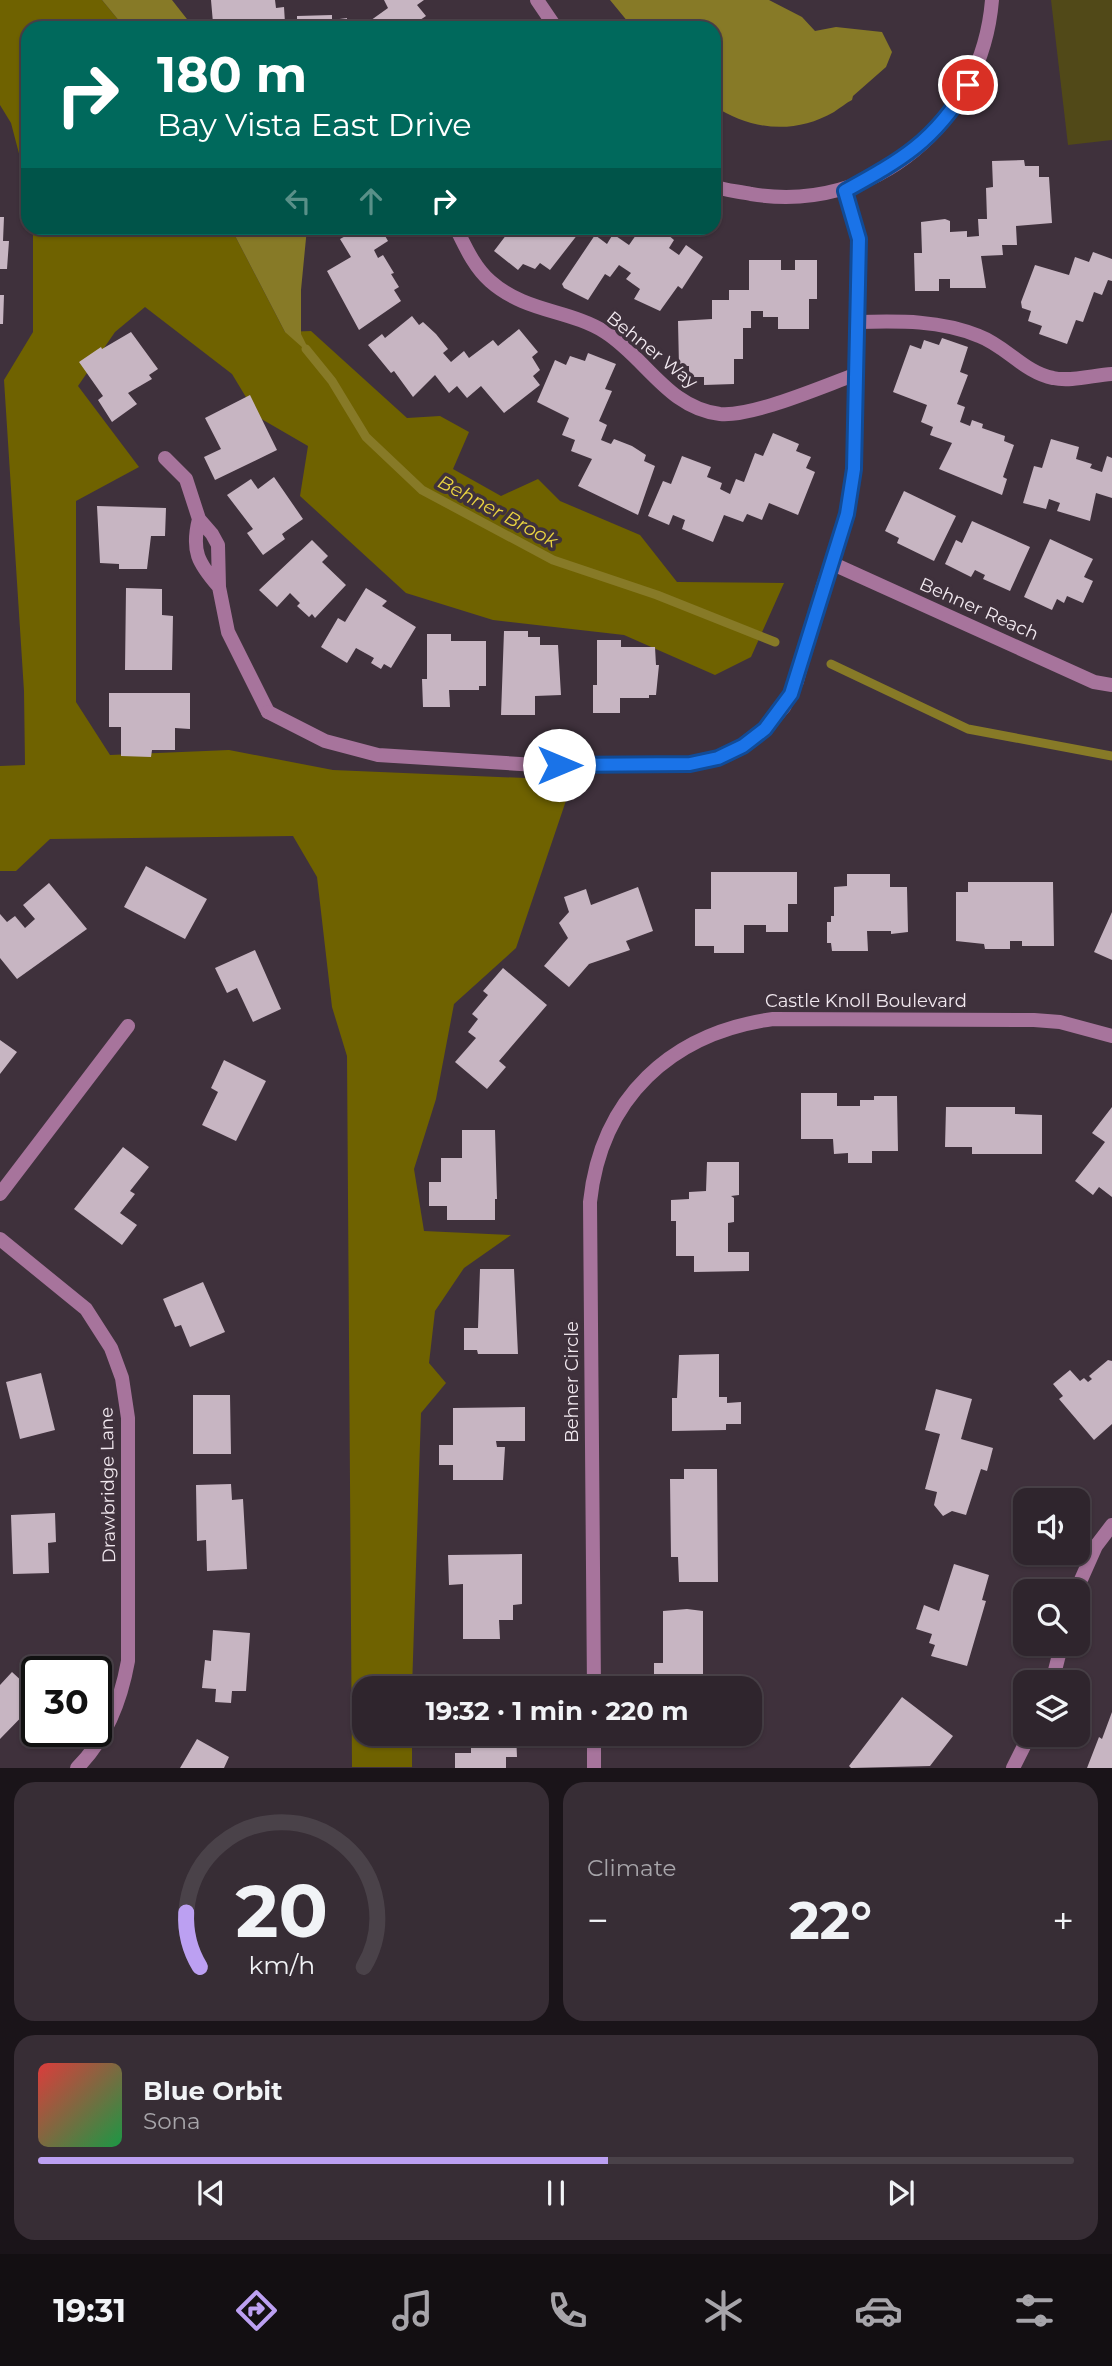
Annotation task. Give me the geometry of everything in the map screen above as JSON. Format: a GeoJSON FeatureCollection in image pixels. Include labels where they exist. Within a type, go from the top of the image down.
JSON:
{"type":"FeatureCollection","features":[{"type":"Feature","properties":{"kind":"street"},"geometry":{"type":"LineString","coordinates":[[537,0],[551,21]]}},
{"type":"Feature","properties":{"kind":"street"},"geometry":{"type":"LineString","coordinates":[[721,187],[769,197],[796,197],[845,191],[903,159],[932,136],[955,108],[979,59],[992,0]]}},
{"type":"Feature","properties":{"kind":"street"},"geometry":{"type":"LineString","coordinates":[[165,458],[186,479],[199,519],[218,545],[219,587],[228,632],[268,712],[325,741],[378,755],[536,765],[690,764],[711,760],[743,746],[765,729],[784,707],[797,681],[852,486],[859,239],[845,191]]}},
{"type":"Feature","properties":{"kind":"street","name":"Behner Way"},"geometry":{"type":"LineString","coordinates":[[459,235],[467,252],[487,279],[499,288],[536,309],[605,332],[659,383],[690,405],[705,411],[740,414],[857,374]]}},
{"type":"Feature","properties":{"kind":"street"},"geometry":{"type":"LineString","coordinates":[[858,322],[922,321],[956,328],[987,339],[1028,367],[1053,378],[1112,374]]}},
{"type":"Feature","properties":{"kind":"street"},"geometry":{"type":"LineString","coordinates":[[199,519],[194,541],[201,567],[219,587]]}},
{"type":"Feature","properties":{"kind":"street","name":"Behner Reach"},"geometry":{"type":"LineString","coordinates":[[831,563],[1094,682],[1112,685]]}},
{"type":"Feature","properties":{"kind":"street","name":"Castle Knoll Boulevard"},"geometry":{"type":"LineString","coordinates":[[639,1087],[657,1068],[705,1036],[745,1023],[773,1019],[1034,1020],[1060,1022],[1112,1036]]}},
{"type":"Feature","properties":{"kind":"street"},"geometry":{"type":"LineString","coordinates":[[0,1194],[128,1026]]}},
{"type":"Feature","properties":{"kind":"street","name":"Behner Circle"},"geometry":{"type":"LineString","coordinates":[[594,1676],[590,1202],[602,1147],[621,1108],[639,1087]]}},
{"type":"Feature","properties":{"kind":"street","name":"Drawbridge Lane"},"geometry":{"type":"LineString","coordinates":[[0,1239],[86,1309],[111,1348],[126,1398],[128,1661],[119,1700],[109,1723],[77,1768]]}},
{"type":"Feature","properties":{"kind":"street"},"geometry":{"type":"LineString","coordinates":[[1081,1579],[1096,1546],[1112,1525]]}},
{"type":"Feature","properties":{"kind":"street"},"geometry":{"type":"LineString","coordinates":[[594,1746],[594,1768]]}},
{"type":"Feature","properties":{"kind":"street"},"geometry":{"type":"LineString","coordinates":[[1013,1768],[1024,1747]]}},
{"type":"Feature","properties":{"kind":"shaded area"},"geometry":{"type":"Polygon","coordinates":[[[0,0],[102,0],[119,21],[21,21],[21,161],[11,123],[0,105],[0,0]]]}},
{"type":"Feature","properties":{"kind":"shaded area"},"geometry":{"type":"Polygon","coordinates":[[[102,0],[172,0],[188,21],[119,21],[102,0]]]}},
{"type":"Feature","properties":{"kind":"shaded area"},"geometry":{"type":"Polygon","coordinates":[[[610,0],[769,0],[802,17],[815,31],[836,27],[882,32],[892,52],[886,67],[853,96],[852,100],[834,112],[804,124],[773,127],[758,125],[721,110],[721,21],[627,21],[610,0]]]}},
{"type":"Feature","properties":{"kind":"shaded area"},"geometry":{"type":"Polygon","coordinates":[[[1051,0],[1112,0],[1112,140],[1068,145],[1051,0]]]}},
{"type":"Feature","properties":{"kind":"shaded area"},"geometry":{"type":"Polygon","coordinates":[[[33,235],[235,235],[285,332],[311,331],[407,418],[440,416],[469,432],[453,469],[501,496],[538,479],[560,501],[640,535],[677,582],[784,583],[751,657],[715,675],[624,635],[493,620],[406,593],[300,496],[308,446],[258,417],[232,374],[145,307],[115,332],[78,386],[139,467],[76,501],[76,702],[110,755],[229,750],[333,770],[573,780],[516,948],[454,1004],[436,1099],[414,1169],[424,1231],[511,1235],[464,1268],[435,1311],[429,1363],[446,1383],[421,1413],[412,1676],[352,1676],[352,1746],[412,1746],[412,1767],[352,1767],[347,1056],[332,1007],[317,877],[293,836],[50,839],[16,871],[0,871],[0,766],[25,765],[24,691],[4,380],[33,332],[33,235]]]}},
{"type":"Feature","properties":{"kind":"shaded area"},"geometry":{"type":"Polygon","coordinates":[[[235,235],[306,235],[301,290],[301,334],[312,356],[285,332],[235,235]]]}},
{"type":"Feature","properties":{"kind":"building"},"geometry":{"type":"Polygon","coordinates":[[[211,0],[275,0],[276,8],[284,7],[285,21],[213,21],[211,0]]]}},
{"type":"Feature","properties":{"kind":"building"},"geometry":{"type":"Polygon","coordinates":[[[384,0],[424,0],[417,5],[426,16],[418,21],[370,21],[388,8],[384,0]]]}},
{"type":"Feature","properties":{"kind":"building"},"geometry":{"type":"Polygon","coordinates":[[[332,15],[332,20],[347,18],[347,21],[297,21],[297,16],[332,15]]]}},
{"type":"Feature","properties":{"kind":"building"},"geometry":{"type":"Polygon","coordinates":[[[1024,160],[1025,166],[1039,166],[1039,177],[1049,177],[1052,223],[1016,226],[1017,245],[1002,245],[1003,255],[981,256],[986,288],[950,288],[950,279],[939,279],[939,291],[915,291],[914,253],[922,253],[921,222],[945,219],[950,221],[950,232],[967,231],[967,237],[979,236],[978,219],[987,219],[986,188],[993,187],[992,161],[1024,160]]]}},
{"type":"Feature","properties":{"kind":"building"},"geometry":{"type":"Polygon","coordinates":[[[0,217],[4,217],[3,241],[9,241],[7,269],[0,269],[0,217]]]}},
{"type":"Feature","properties":{"kind":"building"},"geometry":{"type":"Polygon","coordinates":[[[347,235],[385,235],[388,241],[374,250],[378,258],[383,255],[399,287],[394,290],[401,301],[359,330],[327,271],[351,257],[340,239],[347,235]]]}},
{"type":"Feature","properties":{"kind":"building"},"geometry":{"type":"Polygon","coordinates":[[[506,235],[577,235],[550,270],[540,263],[535,269],[523,264],[518,270],[494,251],[506,235]]]}},
{"type":"Feature","properties":{"kind":"building"},"geometry":{"type":"Polygon","coordinates":[[[595,235],[607,244],[614,235],[629,245],[636,235],[668,235],[674,240],[669,248],[679,255],[686,245],[703,257],[682,289],[678,286],[660,311],[634,299],[640,289],[626,279],[631,273],[619,265],[610,277],[605,274],[588,300],[564,288],[562,284],[595,235]]]}},
{"type":"Feature","properties":{"kind":"building"},"geometry":{"type":"Polygon","coordinates":[[[1093,252],[1112,259],[1112,281],[1108,280],[1102,295],[1094,292],[1083,322],[1076,320],[1067,344],[1039,334],[1042,326],[1028,321],[1031,311],[1022,308],[1021,302],[1035,265],[1069,275],[1075,257],[1089,262],[1093,252]]]}},
{"type":"Feature","properties":{"kind":"building"},"geometry":{"type":"Polygon","coordinates":[[[749,260],[781,260],[781,270],[795,270],[795,260],[817,260],[817,299],[809,299],[809,329],[778,329],[778,317],[763,317],[763,311],[751,311],[751,328],[743,328],[743,359],[734,359],[734,384],[704,385],[704,377],[689,377],[689,366],[679,366],[678,321],[712,319],[712,300],[729,300],[729,290],[749,290],[749,260]]]}},
{"type":"Feature","properties":{"kind":"building"},"geometry":{"type":"Polygon","coordinates":[[[0,295],[4,295],[3,324],[0,324],[0,295]]]}},
{"type":"Feature","properties":{"kind":"building"},"geometry":{"type":"Polygon","coordinates":[[[412,316],[419,325],[423,322],[436,334],[448,349],[443,353],[451,362],[464,351],[469,358],[493,340],[498,346],[519,329],[538,352],[532,357],[540,370],[533,376],[540,385],[504,413],[481,386],[467,398],[457,386],[449,393],[435,375],[413,397],[394,371],[391,373],[368,345],[382,334],[385,338],[412,316]]]}},
{"type":"Feature","properties":{"kind":"building"},"geometry":{"type":"Polygon","coordinates":[[[131,332],[158,369],[149,375],[152,379],[128,393],[137,404],[112,422],[98,400],[103,396],[79,362],[131,332]]]}},
{"type":"Feature","properties":{"kind":"building"},"geometry":{"type":"Polygon","coordinates":[[[942,338],[968,347],[960,372],[968,375],[957,404],[965,407],[960,422],[970,426],[972,420],[983,424],[982,428],[1005,436],[1004,441],[1014,445],[1003,477],[1007,479],[1002,495],[939,469],[952,443],[930,435],[933,427],[921,422],[927,405],[893,392],[910,345],[921,349],[924,340],[939,345],[942,338]]]}},
{"type":"Feature","properties":{"kind":"building"},"geometry":{"type":"Polygon","coordinates":[[[588,353],[616,364],[605,389],[612,391],[599,421],[607,425],[601,440],[611,444],[614,439],[632,446],[646,455],[644,461],[655,466],[638,515],[578,486],[592,459],[571,451],[575,440],[562,435],[569,418],[537,402],[555,360],[566,365],[570,356],[585,361],[588,353]]]}},
{"type":"Feature","properties":{"kind":"building"},"geometry":{"type":"Polygon","coordinates":[[[250,395],[277,450],[215,480],[204,457],[221,449],[205,418],[250,395]]]}},
{"type":"Feature","properties":{"kind":"building"},"geometry":{"type":"Polygon","coordinates":[[[773,433],[799,444],[796,451],[811,457],[806,468],[815,472],[798,515],[769,503],[762,520],[747,514],[743,522],[724,515],[713,542],[682,529],[685,520],[673,515],[669,525],[648,516],[663,481],[671,484],[682,456],[711,467],[707,477],[722,483],[720,489],[730,494],[736,479],[744,482],[755,453],[763,456],[773,433]]]}},
{"type":"Feature","properties":{"kind":"building"},"geometry":{"type":"Polygon","coordinates":[[[1051,439],[1079,447],[1076,459],[1092,464],[1090,468],[1102,472],[1107,456],[1112,458],[1112,498],[1096,493],[1090,521],[1057,511],[1060,503],[1049,499],[1046,509],[1023,503],[1034,466],[1042,468],[1051,439]]]}},
{"type":"Feature","properties":{"kind":"building"},"geometry":{"type":"Polygon","coordinates":[[[274,477],[303,519],[282,534],[285,539],[263,555],[247,533],[253,529],[227,495],[251,479],[258,489],[274,477]]]}},
{"type":"Feature","properties":{"kind":"building"},"geometry":{"type":"Polygon","coordinates":[[[904,491],[956,516],[934,561],[897,543],[899,538],[885,531],[904,491]]]}},
{"type":"Feature","properties":{"kind":"building"},"geometry":{"type":"Polygon","coordinates":[[[97,506],[166,508],[165,536],[151,536],[147,569],[119,569],[119,564],[100,563],[97,506]]]}},
{"type":"Feature","properties":{"kind":"building"},"geometry":{"type":"Polygon","coordinates":[[[972,521],[1030,547],[1010,591],[983,579],[985,575],[975,570],[971,577],[945,564],[956,540],[962,543],[972,521]]]}},
{"type":"Feature","properties":{"kind":"building"},"geometry":{"type":"Polygon","coordinates":[[[1050,539],[1093,559],[1084,577],[1093,581],[1083,603],[1067,596],[1064,603],[1057,599],[1052,610],[1024,597],[1050,539]]]}},
{"type":"Feature","properties":{"kind":"building"},"geometry":{"type":"Polygon","coordinates":[[[312,540],[328,556],[322,562],[346,585],[315,618],[312,614],[309,617],[297,606],[300,603],[290,593],[277,607],[259,590],[312,540]]]}},
{"type":"Feature","properties":{"kind":"building"},"geometry":{"type":"Polygon","coordinates":[[[126,588],[162,589],[162,615],[173,616],[172,670],[125,670],[126,588]]]}},
{"type":"Feature","properties":{"kind":"building"},"geometry":{"type":"Polygon","coordinates":[[[366,588],[387,601],[382,606],[416,627],[391,668],[384,664],[381,669],[371,663],[374,658],[356,648],[347,663],[321,647],[338,618],[345,622],[366,588]]]}},
{"type":"Feature","properties":{"kind":"building"},"geometry":{"type":"Polygon","coordinates":[[[504,631],[528,631],[528,637],[540,637],[540,645],[558,645],[561,695],[535,696],[535,715],[501,715],[504,631]]]}},
{"type":"Feature","properties":{"kind":"building"},"geometry":{"type":"Polygon","coordinates":[[[427,634],[451,634],[451,641],[486,641],[486,686],[479,686],[479,690],[449,690],[450,707],[423,707],[422,679],[427,679],[427,634]]]}},
{"type":"Feature","properties":{"kind":"building"},"geometry":{"type":"Polygon","coordinates":[[[597,640],[621,640],[621,647],[655,647],[656,665],[659,665],[656,695],[649,695],[649,698],[620,698],[620,713],[593,713],[593,685],[597,685],[597,640]]]}},
{"type":"Feature","properties":{"kind":"building"},"geometry":{"type":"Polygon","coordinates":[[[109,693],[190,693],[190,729],[175,728],[175,750],[152,750],[151,757],[121,756],[121,727],[109,727],[109,693]]]}},
{"type":"Feature","properties":{"kind":"building"},"geometry":{"type":"Polygon","coordinates":[[[146,866],[207,899],[185,939],[124,907],[146,866]]]}},
{"type":"Feature","properties":{"kind":"building"},"geometry":{"type":"Polygon","coordinates":[[[711,872],[797,872],[797,904],[788,904],[788,932],[766,932],[766,925],[744,925],[744,953],[714,953],[714,946],[695,946],[695,909],[711,909],[711,872]]]}},
{"type":"Feature","properties":{"kind":"building"},"geometry":{"type":"Polygon","coordinates":[[[847,874],[890,874],[890,887],[907,887],[908,932],[891,934],[891,931],[867,931],[868,951],[832,951],[831,943],[827,943],[827,922],[831,922],[831,916],[834,916],[834,887],[847,886],[847,874]]]}},
{"type":"Feature","properties":{"kind":"building"},"geometry":{"type":"Polygon","coordinates":[[[968,882],[1053,882],[1054,946],[1022,946],[1022,941],[1010,941],[1010,949],[985,949],[984,944],[956,941],[956,892],[968,892],[968,882]]]}},
{"type":"Feature","properties":{"kind":"building"},"geometry":{"type":"Polygon","coordinates":[[[49,883],[87,929],[17,979],[0,958],[0,914],[7,922],[15,916],[25,928],[35,919],[23,905],[49,883]]]}},
{"type":"Feature","properties":{"kind":"building"},"geometry":{"type":"Polygon","coordinates":[[[638,887],[653,931],[626,941],[630,950],[589,964],[569,987],[544,966],[568,938],[559,923],[569,912],[564,897],[586,889],[591,905],[638,887]]]}},
{"type":"Feature","properties":{"kind":"building"},"geometry":{"type":"Polygon","coordinates":[[[1112,912],[1112,960],[1094,952],[1112,912]]]}},
{"type":"Feature","properties":{"kind":"building"},"geometry":{"type":"Polygon","coordinates":[[[255,950],[281,1009],[253,1022],[237,988],[227,993],[215,968],[255,950]]]}},
{"type":"Feature","properties":{"kind":"building"},"geometry":{"type":"Polygon","coordinates":[[[503,968],[547,1005],[499,1061],[506,1067],[487,1089],[455,1062],[476,1038],[468,1032],[478,1019],[472,1014],[488,995],[483,991],[503,968]]]}},
{"type":"Feature","properties":{"kind":"building"},"geometry":{"type":"Polygon","coordinates":[[[0,1040],[17,1052],[0,1074],[0,1040]]]}},
{"type":"Feature","properties":{"kind":"building"},"geometry":{"type":"Polygon","coordinates":[[[224,1060],[266,1081],[236,1141],[202,1125],[218,1092],[211,1088],[224,1060]]]}},
{"type":"Feature","properties":{"kind":"building"},"geometry":{"type":"Polygon","coordinates":[[[801,1093],[837,1093],[837,1106],[860,1106],[860,1100],[874,1100],[874,1096],[897,1096],[898,1151],[872,1151],[872,1163],[848,1163],[848,1153],[834,1154],[833,1139],[801,1139],[801,1093]]]}},
{"type":"Feature","properties":{"kind":"building"},"geometry":{"type":"Polygon","coordinates":[[[946,1107],[1015,1107],[1015,1114],[1042,1115],[1042,1154],[972,1154],[972,1147],[945,1147],[946,1107]]]}},
{"type":"Feature","properties":{"kind":"building"},"geometry":{"type":"Polygon","coordinates":[[[1112,1107],[1112,1197],[1099,1187],[1093,1195],[1075,1181],[1105,1142],[1092,1133],[1112,1107]]]}},
{"type":"Feature","properties":{"kind":"building"},"geometry":{"type":"Polygon","coordinates":[[[462,1130],[495,1130],[495,1220],[447,1220],[447,1206],[429,1206],[429,1182],[441,1182],[441,1158],[462,1158],[462,1130]]]}},
{"type":"Feature","properties":{"kind":"building"},"geometry":{"type":"Polygon","coordinates":[[[123,1147],[149,1167],[130,1191],[135,1194],[120,1213],[137,1225],[122,1245],[74,1209],[123,1147]]]}},
{"type":"Feature","properties":{"kind":"building"},"geometry":{"type":"Polygon","coordinates":[[[707,1162],[739,1162],[739,1195],[731,1196],[734,1198],[734,1222],[728,1223],[728,1252],[749,1252],[749,1271],[694,1272],[694,1256],[676,1256],[676,1221],[671,1221],[671,1200],[689,1199],[689,1192],[706,1191],[707,1162]]]}},
{"type":"Feature","properties":{"kind":"building"},"geometry":{"type":"Polygon","coordinates":[[[480,1269],[514,1269],[518,1354],[478,1354],[477,1350],[464,1350],[464,1328],[478,1328],[480,1269]]]}},
{"type":"Feature","properties":{"kind":"building"},"geometry":{"type":"Polygon","coordinates":[[[203,1282],[225,1332],[190,1347],[181,1325],[175,1327],[163,1299],[203,1282]]]}},
{"type":"Feature","properties":{"kind":"building"},"geometry":{"type":"Polygon","coordinates":[[[719,1354],[719,1397],[727,1397],[727,1403],[741,1402],[741,1424],[726,1424],[726,1430],[672,1431],[672,1398],[677,1398],[679,1355],[719,1354]]]}},
{"type":"Feature","properties":{"kind":"building"},"geometry":{"type":"Polygon","coordinates":[[[1108,1360],[1112,1361],[1112,1424],[1094,1440],[1059,1399],[1063,1396],[1053,1384],[1070,1370],[1080,1381],[1084,1378],[1088,1382],[1092,1379],[1089,1376],[1108,1360]]]}},
{"type":"Feature","properties":{"kind":"building"},"geometry":{"type":"Polygon","coordinates":[[[41,1373],[55,1430],[20,1439],[6,1382],[41,1373]]]}},
{"type":"Feature","properties":{"kind":"building"},"geometry":{"type":"Polygon","coordinates":[[[936,1389],[972,1399],[961,1439],[993,1448],[987,1471],[981,1469],[966,1515],[952,1511],[943,1516],[934,1505],[937,1492],[925,1489],[940,1434],[925,1430],[936,1389]]]}},
{"type":"Feature","properties":{"kind":"building"},"geometry":{"type":"Polygon","coordinates":[[[193,1395],[230,1395],[231,1454],[193,1454],[193,1395]]]}},
{"type":"Feature","properties":{"kind":"building"},"geometry":{"type":"Polygon","coordinates":[[[525,1407],[525,1441],[496,1441],[497,1447],[505,1447],[503,1480],[453,1480],[453,1465],[439,1465],[439,1445],[453,1445],[453,1408],[525,1407]]]}},
{"type":"Feature","properties":{"kind":"building"},"geometry":{"type":"Polygon","coordinates":[[[684,1469],[717,1469],[718,1582],[679,1582],[678,1557],[671,1557],[670,1479],[684,1479],[684,1469]]]}},
{"type":"Feature","properties":{"kind":"building"},"geometry":{"type":"Polygon","coordinates":[[[231,1484],[232,1500],[243,1499],[247,1569],[207,1571],[206,1540],[197,1541],[196,1485],[231,1484]]]}},
{"type":"Feature","properties":{"kind":"building"},"geometry":{"type":"Polygon","coordinates":[[[55,1513],[56,1542],[48,1543],[49,1573],[13,1574],[11,1515],[55,1513]]]}},
{"type":"Feature","properties":{"kind":"building"},"geometry":{"type":"Polygon","coordinates":[[[522,1554],[522,1604],[513,1605],[513,1620],[499,1620],[500,1639],[463,1639],[463,1584],[449,1585],[448,1555],[522,1554]]]}},
{"type":"Feature","properties":{"kind":"building"},"geometry":{"type":"Polygon","coordinates":[[[954,1564],[989,1575],[982,1600],[986,1601],[967,1666],[931,1656],[935,1645],[929,1643],[932,1634],[916,1629],[924,1605],[939,1611],[954,1564]]]}},
{"type":"Feature","properties":{"kind":"building"},"geometry":{"type":"Polygon","coordinates":[[[663,1611],[703,1611],[703,1676],[654,1676],[654,1663],[663,1663],[663,1611]]]}},
{"type":"Feature","properties":{"kind":"building"},"geometry":{"type":"Polygon","coordinates":[[[213,1630],[250,1633],[246,1691],[232,1691],[231,1703],[215,1702],[216,1689],[202,1688],[205,1660],[211,1661],[213,1630]]]}},
{"type":"Feature","properties":{"kind":"building"},"geometry":{"type":"Polygon","coordinates":[[[12,1672],[21,1680],[21,1717],[0,1739],[0,1685],[12,1672]]]}},
{"type":"Feature","properties":{"kind":"building"},"geometry":{"type":"Polygon","coordinates":[[[902,1697],[953,1736],[930,1766],[851,1768],[849,1766],[902,1697]]]}},
{"type":"Feature","properties":{"kind":"building"},"geometry":{"type":"Polygon","coordinates":[[[1112,1712],[1112,1768],[1087,1768],[1099,1737],[1102,1739],[1112,1712]]]}},
{"type":"Feature","properties":{"kind":"building"},"geometry":{"type":"Polygon","coordinates":[[[197,1739],[229,1757],[224,1768],[180,1768],[197,1739]]]}},
{"type":"Feature","properties":{"kind":"building"},"geometry":{"type":"Polygon","coordinates":[[[471,1746],[517,1746],[517,1757],[506,1757],[506,1768],[455,1768],[455,1753],[471,1753],[471,1746]]]}},
{"type":"Feature","properties":{"kind":"waterway","name":"Behner Brook"},"geometry":{"type":"LineString","coordinates":[[306,349],[332,381],[366,437],[422,490],[553,560],[657,595],[775,642]]}},
{"type":"Feature","properties":{"kind":"waterway","name":"Behner Brook"},"geometry":{"type":"LineString","coordinates":[[831,664],[968,729],[1112,756]]}},
{"type":"Feature","properties":{"kind":"route"},"geometry":{"type":"LineString","coordinates":[[559,765],[704,762],[743,746],[765,729],[784,707],[797,681],[822,589],[847,514],[852,486],[859,239],[845,191],[893,166],[922,145],[955,108],[968,85]]}}]}
